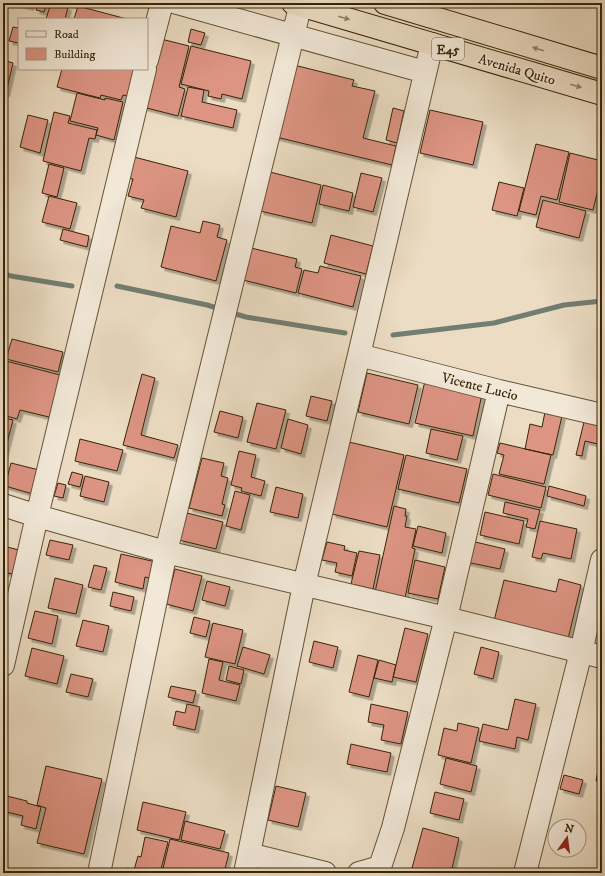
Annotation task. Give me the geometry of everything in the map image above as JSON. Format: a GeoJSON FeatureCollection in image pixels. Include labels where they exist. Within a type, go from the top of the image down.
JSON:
{"type":"FeatureCollection","features":[{"type":"Feature","properties":{"kind":"highway","name":"Avenida Quito"},"geometry":{"type":"LineString","coordinates":[[385,3],[602,68]]}},
{"type":"Feature","properties":{"kind":"highway","name":"Avenida Quito"},"geometry":{"type":"LineString","coordinates":[[298,4],[602,94]]}},
{"type":"Feature","properties":{"kind":"street"},"geometry":{"type":"LineString","coordinates":[[148,56],[162,3]]}},
{"type":"Feature","properties":{"kind":"street"},"geometry":{"type":"LineString","coordinates":[[177,3],[425,72]]}},
{"type":"Feature","properties":{"kind":"street"},"geometry":{"type":"LineString","coordinates":[[99,873],[166,552],[293,36],[298,4]]}},
{"type":"Feature","properties":{"kind":"street"},"geometry":{"type":"LineString","coordinates":[[325,873],[247,864],[304,585],[432,44]]}},
{"type":"Feature","properties":{"kind":"street"},"geometry":{"type":"LineString","coordinates":[[3,665],[37,516],[145,70]]}},
{"type":"Feature","properties":{"kind":"street","name":"Vicente Lucio"},"geometry":{"type":"LineString","coordinates":[[359,355],[499,391],[602,415]]}},
{"type":"Feature","properties":{"kind":"street"},"geometry":{"type":"LineString","coordinates":[[359,873],[380,867],[393,828],[446,618],[499,391]]}},
{"type":"Feature","properties":{"kind":"street"},"geometry":{"type":"LineString","coordinates":[[3,505],[166,552],[446,618],[602,657]]}},
{"type":"Feature","properties":{"kind":"street"},"geometry":{"type":"LineString","coordinates":[[525,873],[581,652],[602,560]]}},
{"type":"Feature","properties":{"kind":"building"},"geometry":{"type":"Polygon","coordinates":[[[14,3],[31,3],[30,7],[14,3]]]}},
{"type":"Feature","properties":{"kind":"building"},"geometry":{"type":"Polygon","coordinates":[[[38,3],[47,3],[44,12],[36,10],[38,3]]]}},
{"type":"Feature","properties":{"kind":"building"},"geometry":{"type":"Polygon","coordinates":[[[51,3],[68,7],[65,18],[46,18],[51,3]]]}},
{"type":"Feature","properties":{"kind":"building"},"geometry":{"type":"Polygon","coordinates":[[[78,6],[123,18],[74,18],[78,6]]]}},
{"type":"Feature","properties":{"kind":"building"},"geometry":{"type":"Polygon","coordinates":[[[13,27],[18,28],[18,43],[9,41],[13,27]]]}},
{"type":"Feature","properties":{"kind":"building"},"geometry":{"type":"Polygon","coordinates":[[[191,29],[205,33],[201,45],[188,42],[191,29]]]}},
{"type":"Feature","properties":{"kind":"building"},"geometry":{"type":"Polygon","coordinates":[[[161,39],[189,46],[179,87],[185,89],[178,116],[139,106],[161,39]]]}},
{"type":"Feature","properties":{"kind":"building"},"geometry":{"type":"Polygon","coordinates":[[[191,46],[251,61],[242,99],[222,94],[221,99],[208,96],[209,91],[181,84],[191,46]]]}},
{"type":"Feature","properties":{"kind":"building"},"geometry":{"type":"Polygon","coordinates":[[[3,60],[13,63],[6,93],[3,93],[3,60]]]}},
{"type":"Feature","properties":{"kind":"building"},"geometry":{"type":"Polygon","coordinates":[[[290,64],[354,80],[352,86],[375,91],[363,138],[396,146],[392,165],[272,136],[290,64]]]}},
{"type":"Feature","properties":{"kind":"building"},"geometry":{"type":"Polygon","coordinates":[[[62,70],[139,70],[132,97],[123,95],[121,100],[101,95],[100,98],[57,87],[62,70]]]}},
{"type":"Feature","properties":{"kind":"building"},"geometry":{"type":"Polygon","coordinates":[[[188,87],[204,90],[202,102],[237,110],[233,128],[181,116],[188,87]]]}},
{"type":"Feature","properties":{"kind":"building"},"geometry":{"type":"Polygon","coordinates":[[[77,93],[105,100],[105,98],[123,102],[114,140],[96,135],[98,128],[70,121],[77,93]]]}},
{"type":"Feature","properties":{"kind":"building"},"geometry":{"type":"Polygon","coordinates":[[[393,108],[404,111],[397,143],[386,140],[393,108]]]}},
{"type":"Feature","properties":{"kind":"building"},"geometry":{"type":"Polygon","coordinates":[[[430,110],[483,122],[473,165],[420,153],[430,110]]]}},
{"type":"Feature","properties":{"kind":"building"},"geometry":{"type":"Polygon","coordinates":[[[54,112],[70,116],[68,123],[97,130],[95,139],[89,138],[81,171],[43,161],[54,112]]]}},
{"type":"Feature","properties":{"kind":"building"},"geometry":{"type":"Polygon","coordinates":[[[28,115],[48,120],[40,153],[20,147],[28,115]]]}},
{"type":"Feature","properties":{"kind":"building"},"geometry":{"type":"Polygon","coordinates":[[[536,144],[569,152],[557,200],[541,196],[536,215],[519,211],[536,144]]]}},
{"type":"Feature","properties":{"kind":"building"},"geometry":{"type":"Polygon","coordinates":[[[570,153],[602,161],[602,174],[593,210],[559,202],[570,153]]]}},
{"type":"Feature","properties":{"kind":"building"},"geometry":{"type":"Polygon","coordinates":[[[134,157],[188,171],[176,217],[141,208],[144,200],[128,196],[133,179],[128,178],[134,157]]]}},
{"type":"Feature","properties":{"kind":"building"},"geometry":{"type":"Polygon","coordinates":[[[49,164],[64,168],[57,197],[42,193],[49,164]]]}},
{"type":"Feature","properties":{"kind":"building"},"geometry":{"type":"Polygon","coordinates":[[[270,172],[321,185],[312,223],[260,211],[270,172]]]}},
{"type":"Feature","properties":{"kind":"building"},"geometry":{"type":"Polygon","coordinates":[[[361,173],[382,178],[373,212],[353,207],[361,173]]]}},
{"type":"Feature","properties":{"kind":"building"},"geometry":{"type":"Polygon","coordinates":[[[499,182],[524,188],[517,216],[492,210],[499,182]]]}},
{"type":"Feature","properties":{"kind":"building"},"geometry":{"type":"Polygon","coordinates":[[[323,185],[353,193],[349,211],[319,204],[323,185]]]}},
{"type":"Feature","properties":{"kind":"building"},"geometry":{"type":"Polygon","coordinates":[[[49,196],[77,203],[70,229],[42,222],[49,196]]]}},
{"type":"Feature","properties":{"kind":"building"},"geometry":{"type":"Polygon","coordinates":[[[543,200],[586,211],[579,238],[536,227],[543,200]]]}},
{"type":"Feature","properties":{"kind":"building"},"geometry":{"type":"Polygon","coordinates":[[[203,221],[220,225],[217,237],[227,240],[216,281],[161,267],[171,226],[200,233],[203,221]]]}},
{"type":"Feature","properties":{"kind":"building"},"geometry":{"type":"Polygon","coordinates":[[[63,229],[89,236],[87,247],[60,240],[63,229]]]}},
{"type":"Feature","properties":{"kind":"building"},"geometry":{"type":"Polygon","coordinates":[[[331,235],[373,246],[366,274],[324,263],[331,235]]]}},
{"type":"Feature","properties":{"kind":"building"},"geometry":{"type":"Polygon","coordinates":[[[251,248],[297,259],[295,267],[302,269],[296,293],[243,280],[251,248]]]}},
{"type":"Feature","properties":{"kind":"building"},"geometry":{"type":"Polygon","coordinates":[[[320,266],[361,276],[353,307],[298,293],[304,270],[318,273],[320,266]]]}},
{"type":"Feature","properties":{"kind":"building"},"geometry":{"type":"Polygon","coordinates":[[[12,339],[63,352],[58,372],[6,359],[12,339]]]}},
{"type":"Feature","properties":{"kind":"building"},"geometry":{"type":"Polygon","coordinates":[[[6,361],[64,376],[53,418],[20,410],[17,419],[3,415],[3,373],[6,361]]]}},
{"type":"Feature","properties":{"kind":"building"},"geometry":{"type":"Polygon","coordinates":[[[367,373],[418,385],[409,424],[358,412],[367,373]]]}},
{"type":"Feature","properties":{"kind":"building"},"geometry":{"type":"Polygon","coordinates":[[[142,374],[155,378],[141,435],[178,445],[174,458],[123,445],[142,374]]]}},
{"type":"Feature","properties":{"kind":"building"},"geometry":{"type":"Polygon","coordinates":[[[425,381],[482,394],[473,436],[415,423],[425,381]]]}},
{"type":"Feature","properties":{"kind":"building"},"geometry":{"type":"Polygon","coordinates":[[[311,396],[332,401],[327,421],[306,416],[311,396]]]}},
{"type":"Feature","properties":{"kind":"building"},"geometry":{"type":"Polygon","coordinates":[[[257,403],[286,410],[276,449],[247,442],[257,403]]]}},
{"type":"Feature","properties":{"kind":"building"},"geometry":{"type":"Polygon","coordinates":[[[220,411],[243,417],[238,438],[214,432],[220,411]]]}},
{"type":"Feature","properties":{"kind":"building"},"geometry":{"type":"Polygon","coordinates":[[[545,412],[562,416],[553,455],[525,449],[530,424],[542,427],[545,412]]]}},
{"type":"Feature","properties":{"kind":"building"},"geometry":{"type":"Polygon","coordinates":[[[3,418],[13,420],[3,459],[3,418]]]}},
{"type":"Feature","properties":{"kind":"building"},"geometry":{"type":"Polygon","coordinates":[[[288,419],[308,425],[301,454],[281,448],[288,419]]]}},
{"type":"Feature","properties":{"kind":"building"},"geometry":{"type":"Polygon","coordinates":[[[584,422],[602,426],[602,445],[585,441],[582,456],[576,455],[584,422]]]}},
{"type":"Feature","properties":{"kind":"building"},"geometry":{"type":"Polygon","coordinates":[[[431,429],[463,436],[457,460],[426,453],[431,429]]]}},
{"type":"Feature","properties":{"kind":"building"},"geometry":{"type":"Polygon","coordinates":[[[80,439],[123,450],[117,471],[75,461],[80,439]]]}},
{"type":"Feature","properties":{"kind":"building"},"geometry":{"type":"Polygon","coordinates":[[[349,442],[404,455],[387,527],[332,514],[349,442]]]}},
{"type":"Feature","properties":{"kind":"building"},"geometry":{"type":"Polygon","coordinates":[[[500,443],[551,455],[544,484],[499,474],[504,455],[497,453],[500,443]]]}},
{"type":"Feature","properties":{"kind":"building"},"geometry":{"type":"Polygon","coordinates":[[[239,451],[256,455],[251,477],[265,481],[261,496],[241,491],[242,488],[231,485],[239,451]]]}},
{"type":"Feature","properties":{"kind":"building"},"geometry":{"type":"Polygon","coordinates":[[[406,455],[467,469],[459,503],[398,489],[406,455]]]}},
{"type":"Feature","properties":{"kind":"building"},"geometry":{"type":"Polygon","coordinates":[[[202,458],[224,463],[221,476],[228,478],[222,504],[225,505],[222,516],[189,508],[202,458]]]}},
{"type":"Feature","properties":{"kind":"building"},"geometry":{"type":"Polygon","coordinates":[[[11,463],[39,470],[33,494],[5,486],[11,463]]]}},
{"type":"Feature","properties":{"kind":"building"},"geometry":{"type":"Polygon","coordinates":[[[72,472],[83,475],[80,487],[68,484],[72,472]]]}},
{"type":"Feature","properties":{"kind":"building"},"geometry":{"type":"Polygon","coordinates":[[[493,474],[546,487],[541,508],[488,495],[493,474]]]}},
{"type":"Feature","properties":{"kind":"building"},"geometry":{"type":"Polygon","coordinates":[[[85,476],[109,482],[104,502],[80,496],[85,476]]]}},
{"type":"Feature","properties":{"kind":"building"},"geometry":{"type":"Polygon","coordinates":[[[58,483],[66,485],[63,498],[54,496],[58,483]]]}},
{"type":"Feature","properties":{"kind":"building"},"geometry":{"type":"Polygon","coordinates":[[[549,486],[586,496],[584,506],[547,496],[549,486]]]}},
{"type":"Feature","properties":{"kind":"building"},"geometry":{"type":"Polygon","coordinates":[[[276,487],[303,494],[298,518],[270,512],[276,487]]]}},
{"type":"Feature","properties":{"kind":"building"},"geometry":{"type":"Polygon","coordinates":[[[235,491],[250,495],[241,530],[226,526],[235,491]]]}},
{"type":"Feature","properties":{"kind":"building"},"geometry":{"type":"Polygon","coordinates":[[[505,502],[540,510],[535,529],[526,527],[528,519],[503,513],[505,502]]]}},
{"type":"Feature","properties":{"kind":"building"},"geometry":{"type":"Polygon","coordinates":[[[394,506],[406,509],[405,516],[407,516],[405,527],[416,529],[412,548],[415,549],[405,598],[375,592],[394,506]]]}},
{"type":"Feature","properties":{"kind":"building"},"geometry":{"type":"Polygon","coordinates":[[[485,512],[524,521],[519,544],[480,535],[485,512]]]}},
{"type":"Feature","properties":{"kind":"building"},"geometry":{"type":"Polygon","coordinates":[[[187,513],[223,522],[216,549],[179,540],[187,513]]]}},
{"type":"Feature","properties":{"kind":"building"},"geometry":{"type":"Polygon","coordinates":[[[540,521],[577,529],[571,559],[543,553],[541,559],[532,557],[540,521]]]}},
{"type":"Feature","properties":{"kind":"building"},"geometry":{"type":"Polygon","coordinates":[[[418,526],[446,533],[442,553],[413,546],[418,526]]]}},
{"type":"Feature","properties":{"kind":"building"},"geometry":{"type":"Polygon","coordinates":[[[50,540],[73,545],[69,560],[46,555],[50,540]]]}},
{"type":"Feature","properties":{"kind":"building"},"geometry":{"type":"Polygon","coordinates":[[[471,541],[505,549],[500,569],[466,562],[471,541]]]}},
{"type":"Feature","properties":{"kind":"building"},"geometry":{"type":"Polygon","coordinates":[[[327,542],[345,546],[344,550],[357,553],[352,576],[335,572],[337,563],[322,560],[327,542]]]}},
{"type":"Feature","properties":{"kind":"building"},"geometry":{"type":"Polygon","coordinates":[[[3,546],[19,550],[13,574],[3,572],[3,546]]]}},
{"type":"Feature","properties":{"kind":"building"},"geometry":{"type":"Polygon","coordinates":[[[359,551],[380,555],[373,589],[351,584],[359,551]]]}},
{"type":"Feature","properties":{"kind":"building"},"geometry":{"type":"Polygon","coordinates":[[[121,554],[156,562],[153,579],[145,577],[143,589],[115,582],[121,554]]]}},
{"type":"Feature","properties":{"kind":"building"},"geometry":{"type":"Polygon","coordinates":[[[415,560],[445,567],[438,599],[408,593],[415,560]]]}},
{"type":"Feature","properties":{"kind":"building"},"geometry":{"type":"Polygon","coordinates":[[[94,565],[107,568],[101,590],[88,587],[94,565]]]}},
{"type":"Feature","properties":{"kind":"building"},"geometry":{"type":"Polygon","coordinates":[[[175,569],[202,576],[193,611],[166,604],[175,569]]]}},
{"type":"Feature","properties":{"kind":"building"},"geometry":{"type":"Polygon","coordinates":[[[55,578],[83,585],[76,614],[48,608],[55,578]]]}},
{"type":"Feature","properties":{"kind":"building"},"geometry":{"type":"Polygon","coordinates":[[[559,579],[581,585],[568,639],[494,621],[504,580],[556,592],[559,579]]]}},
{"type":"Feature","properties":{"kind":"building"},"geometry":{"type":"Polygon","coordinates":[[[207,581],[230,587],[225,606],[202,600],[207,581]]]}},
{"type":"Feature","properties":{"kind":"building"},"geometry":{"type":"Polygon","coordinates":[[[113,592],[134,597],[131,611],[110,606],[113,592]]]}},
{"type":"Feature","properties":{"kind":"building"},"geometry":{"type":"Polygon","coordinates":[[[35,611],[58,616],[52,644],[28,638],[35,611]]]}},
{"type":"Feature","properties":{"kind":"building"},"geometry":{"type":"Polygon","coordinates":[[[194,617],[210,621],[206,637],[190,633],[194,617]]]}},
{"type":"Feature","properties":{"kind":"building"},"geometry":{"type":"Polygon","coordinates":[[[83,620],[109,626],[103,652],[76,646],[83,620]]]}},
{"type":"Feature","properties":{"kind":"building"},"geometry":{"type":"Polygon","coordinates":[[[213,623],[243,630],[235,664],[205,657],[213,623]]]}},
{"type":"Feature","properties":{"kind":"building"},"geometry":{"type":"Polygon","coordinates":[[[405,628],[428,634],[416,682],[393,677],[405,628]]]}},
{"type":"Feature","properties":{"kind":"building"},"geometry":{"type":"Polygon","coordinates":[[[314,641],[338,647],[333,668],[309,662],[314,641]]]}},
{"type":"Feature","properties":{"kind":"building"},"geometry":{"type":"Polygon","coordinates":[[[243,647],[270,655],[264,674],[237,666],[243,647]]]}},
{"type":"Feature","properties":{"kind":"building"},"geometry":{"type":"Polygon","coordinates":[[[481,647],[499,652],[493,679],[474,674],[481,647]]]}},
{"type":"Feature","properties":{"kind":"building"},"geometry":{"type":"Polygon","coordinates":[[[32,648],[64,656],[57,684],[25,676],[32,648]]]}},
{"type":"Feature","properties":{"kind":"building"},"geometry":{"type":"Polygon","coordinates":[[[358,655],[378,660],[369,697],[349,692],[358,655]]]}},
{"type":"Feature","properties":{"kind":"building"},"geometry":{"type":"Polygon","coordinates":[[[209,659],[223,662],[219,680],[240,685],[236,701],[202,693],[209,659]]]}},
{"type":"Feature","properties":{"kind":"building"},"geometry":{"type":"Polygon","coordinates":[[[379,660],[396,665],[392,682],[374,678],[379,660]]]}},
{"type":"Feature","properties":{"kind":"building"},"geometry":{"type":"Polygon","coordinates":[[[229,666],[244,670],[241,684],[226,680],[229,666]]]}},
{"type":"Feature","properties":{"kind":"building"},"geometry":{"type":"Polygon","coordinates":[[[71,674],[93,679],[88,697],[66,692],[71,674]]]}},
{"type":"Feature","properties":{"kind":"building"},"geometry":{"type":"Polygon","coordinates":[[[171,686],[196,691],[193,703],[168,697],[171,686]]]}},
{"type":"Feature","properties":{"kind":"building"},"geometry":{"type":"Polygon","coordinates":[[[515,699],[536,704],[528,740],[517,737],[515,749],[479,741],[483,724],[508,730],[515,699]]]}},
{"type":"Feature","properties":{"kind":"building"},"geometry":{"type":"Polygon","coordinates":[[[187,704],[200,707],[195,730],[173,725],[176,711],[185,713],[187,704]]]}},
{"type":"Feature","properties":{"kind":"building"},"geometry":{"type":"Polygon","coordinates":[[[371,704],[408,712],[401,744],[381,740],[384,725],[368,722],[371,704]]]}},
{"type":"Feature","properties":{"kind":"building"},"geometry":{"type":"Polygon","coordinates":[[[458,723],[479,728],[471,763],[438,755],[444,728],[457,731],[458,723]]]}},
{"type":"Feature","properties":{"kind":"building"},"geometry":{"type":"Polygon","coordinates":[[[351,744],[391,753],[387,772],[347,764],[351,744]]]}},
{"type":"Feature","properties":{"kind":"building"},"geometry":{"type":"Polygon","coordinates":[[[446,758],[477,766],[471,792],[440,784],[446,758]]]}},
{"type":"Feature","properties":{"kind":"building"},"geometry":{"type":"Polygon","coordinates":[[[46,766],[102,779],[84,854],[37,843],[46,808],[37,805],[46,766]]]}},
{"type":"Feature","properties":{"kind":"building"},"geometry":{"type":"Polygon","coordinates":[[[598,770],[602,771],[602,782],[596,781],[598,770]]]}},
{"type":"Feature","properties":{"kind":"building"},"geometry":{"type":"Polygon","coordinates":[[[564,775],[583,780],[579,794],[560,789],[564,775]]]}},
{"type":"Feature","properties":{"kind":"building"},"geometry":{"type":"Polygon","coordinates":[[[276,786],[306,793],[298,827],[268,820],[276,786]]]}},
{"type":"Feature","properties":{"kind":"building"},"geometry":{"type":"Polygon","coordinates":[[[435,792],[464,799],[459,820],[430,813],[435,792]]]}},
{"type":"Feature","properties":{"kind":"building"},"geometry":{"type":"Polygon","coordinates":[[[3,795],[27,801],[27,803],[41,807],[36,829],[21,825],[23,816],[3,811],[3,795]]]}},
{"type":"Feature","properties":{"kind":"building"},"geometry":{"type":"Polygon","coordinates":[[[143,802],[186,812],[179,840],[137,830],[143,802]]]}},
{"type":"Feature","properties":{"kind":"building"},"geometry":{"type":"Polygon","coordinates":[[[185,821],[225,831],[220,849],[181,840],[185,821]]]}},
{"type":"Feature","properties":{"kind":"building"},"geometry":{"type":"Polygon","coordinates":[[[423,828],[459,838],[451,873],[432,873],[412,868],[423,828]]]}},
{"type":"Feature","properties":{"kind":"building"},"geometry":{"type":"Polygon","coordinates":[[[145,837],[168,842],[160,873],[126,873],[127,868],[134,870],[138,856],[141,857],[145,837]]]}},
{"type":"Feature","properties":{"kind":"building"},"geometry":{"type":"Polygon","coordinates":[[[170,839],[229,853],[224,873],[162,873],[170,839]]]}},
{"type":"Feature","properties":{"kind":"waterway"},"geometry":{"type":"LineString","coordinates":[[3,273],[11,276],[72,286]]}},
{"type":"Feature","properties":{"kind":"waterway"},"geometry":{"type":"LineString","coordinates":[[117,286],[220,309]]}},
{"type":"Feature","properties":{"kind":"waterway"},"geometry":{"type":"LineString","coordinates":[[393,335],[494,323],[564,305],[602,301]]}},
{"type":"Feature","properties":{"kind":"waterway"},"geometry":{"type":"LineString","coordinates":[[229,312],[246,317],[345,333]]}}]}
